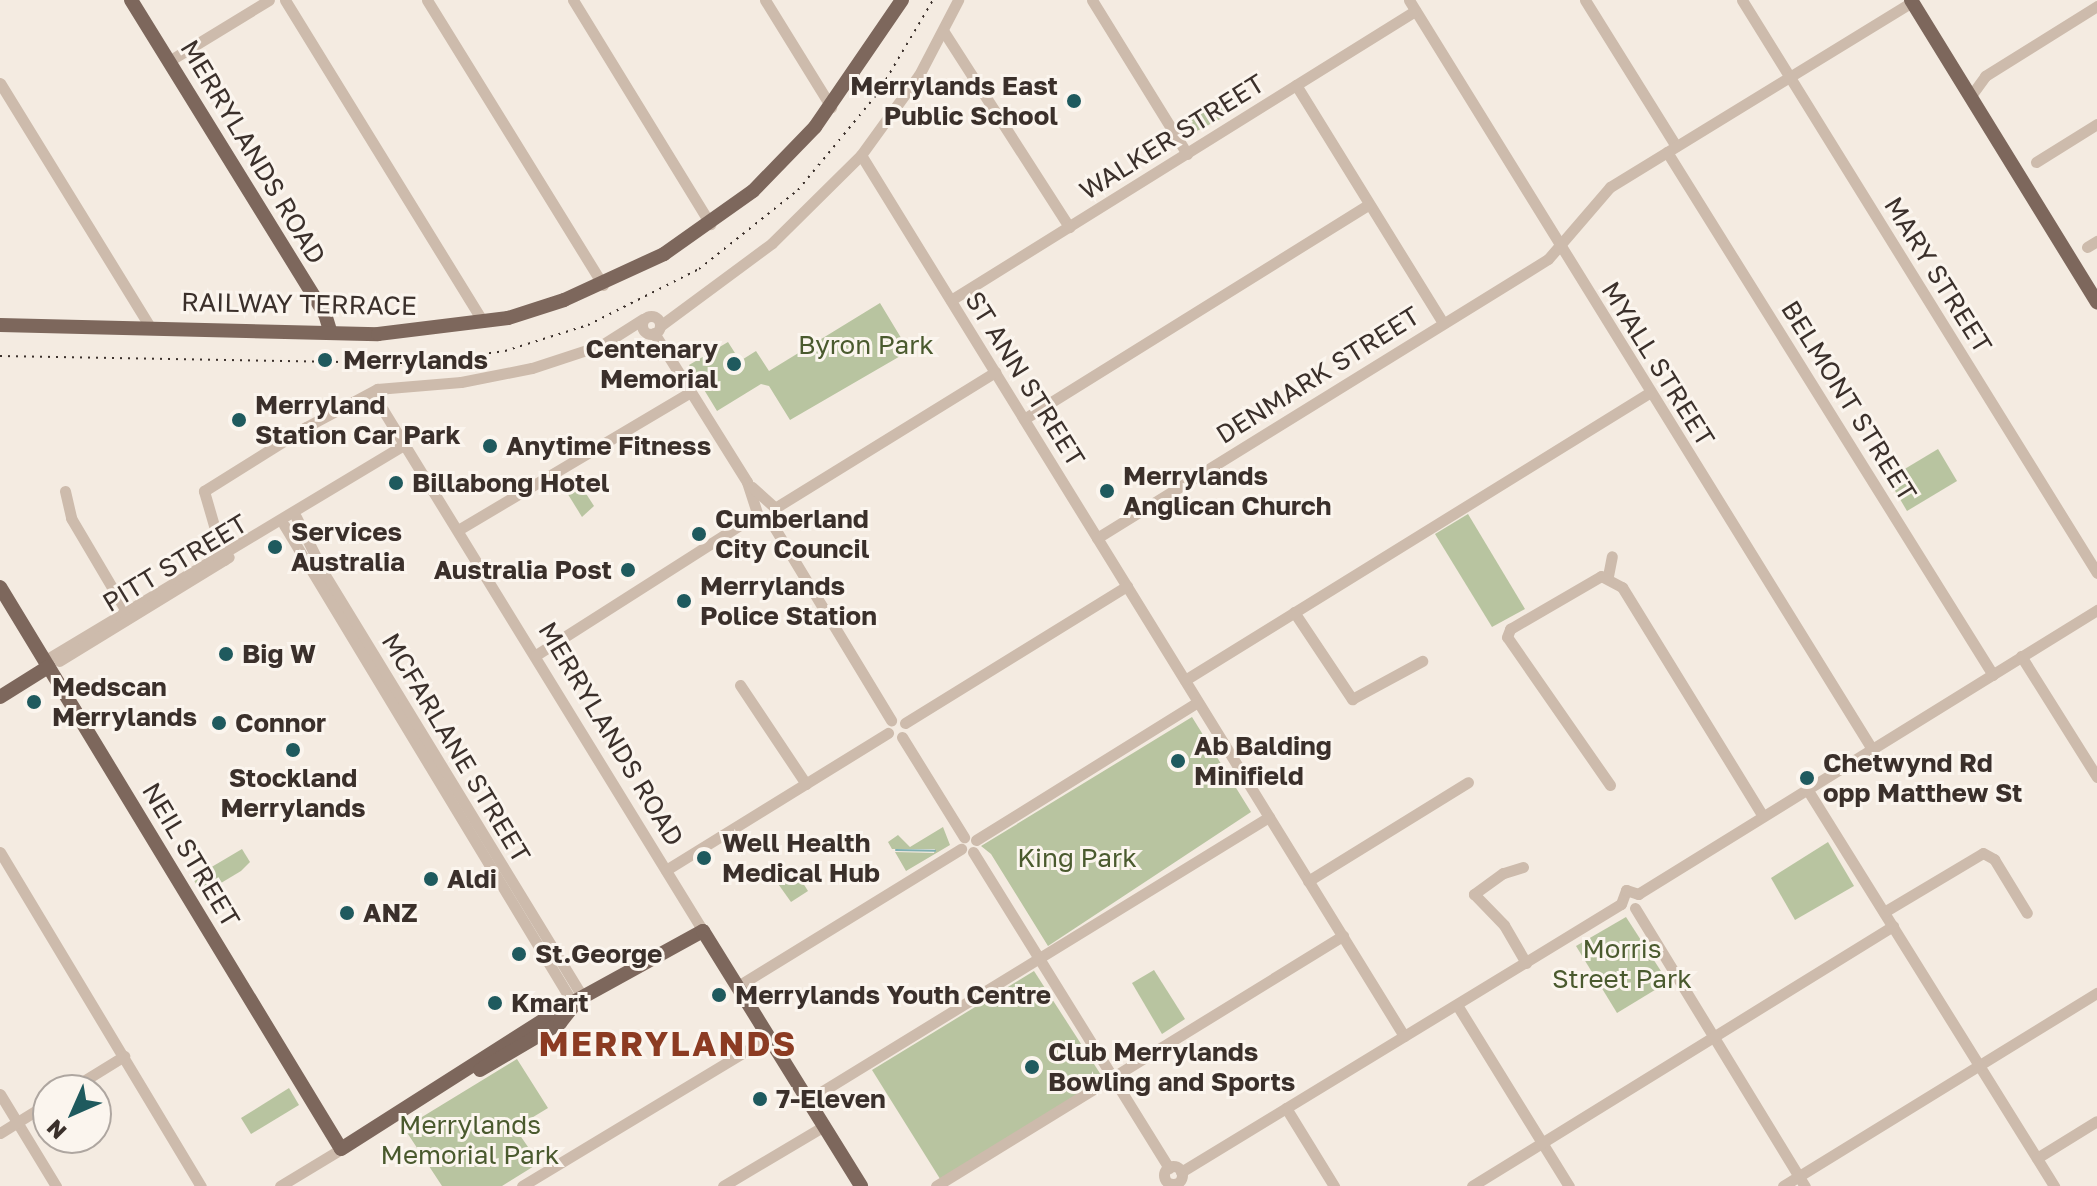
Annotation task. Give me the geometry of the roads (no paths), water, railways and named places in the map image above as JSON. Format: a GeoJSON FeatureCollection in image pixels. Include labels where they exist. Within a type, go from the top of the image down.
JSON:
{"type":"FeatureCollection","features":[{"type":"Feature","properties":{"kind":"main road","name":"MERRYLANDS ROAD"},"geometry":{"type":"LineString","coordinates":[[131,0],[325,314],[330,330]]}},
{"type":"Feature","properties":{"kind":"main road","name":"RAILWAY TERRACE"},"geometry":{"type":"LineString","coordinates":[[877,42],[894,0]]}},
{"type":"Feature","properties":{"kind":"main road","name":"RAILWAY TERRACE"},"geometry":{"type":"LineString","coordinates":[[0,325],[330,330],[378,334],[483,322],[542,308],[603,285],[710,224],[795,151],[831,107],[902,0]]}},
{"type":"Feature","properties":{"kind":"main road"},"geometry":{"type":"LineString","coordinates":[[1911,1],[2097,302]]}},
{"type":"Feature","properties":{"kind":"main road","name":"NEIL STREET"},"geometry":{"type":"LineString","coordinates":[[0,587],[341,1149]]}},
{"type":"Feature","properties":{"kind":"main road","name":"PITT STREET"},"geometry":{"type":"LineString","coordinates":[[0,687],[46,664]]}},
{"type":"Feature","properties":{"kind":"main road","name":"PITT STREET"},"geometry":{"type":"LineString","coordinates":[[0,697],[46,664]]}},
{"type":"Feature","properties":{"kind":"main road","name":"MERRYLANDS ROAD"},"geometry":{"type":"LineString","coordinates":[[703,931],[861,1186]]}},
{"type":"Feature","properties":{"kind":"main road"},"geometry":{"type":"LineString","coordinates":[[341,1149],[579,1002],[703,931]]}},
{"type":"Feature","properties":{"kind":"street"},"geometry":{"type":"LineString","coordinates":[[169,61],[269,0]]}},
{"type":"Feature","properties":{"kind":"street"},"geometry":{"type":"LineString","coordinates":[[285,0],[483,322]]}},
{"type":"Feature","properties":{"kind":"street"},"geometry":{"type":"LineString","coordinates":[[427,0],[603,285]]}},
{"type":"Feature","properties":{"kind":"street"},"geometry":{"type":"LineString","coordinates":[[573,0],[710,224]]}},
{"type":"Feature","properties":{"kind":"street"},"geometry":{"type":"LineString","coordinates":[[765,0],[831,107]]}},
{"type":"Feature","properties":{"kind":"street"},"geometry":{"type":"LineString","coordinates":[[222,557],[204,503],[207,487],[377,389],[506,374],[602,345],[652,325],[690,302],[772,243],[861,155],[944,32],[958,0]]}},
{"type":"Feature","properties":{"kind":"street"},"geometry":{"type":"LineString","coordinates":[[1092,0],[1187,154]]}},
{"type":"Feature","properties":{"kind":"street","name":"BELMONT STREET"},"geometry":{"type":"LineString","coordinates":[[1585,0],[1671,149],[1993,675]]}},
{"type":"Feature","properties":{"kind":"street","name":"MARY STREET"},"geometry":{"type":"LineString","coordinates":[[1742,0],[2097,573]]}},
{"type":"Feature","properties":{"kind":"street","name":"DENMARK STREET"},"geometry":{"type":"LineString","coordinates":[[1097,538],[1561,247],[1603,193],[1911,1]]}},
{"type":"Feature","properties":{"kind":"street","name":"WALKER STREET"},"geometry":{"type":"LineString","coordinates":[[951,300],[1296,85],[1412,5]]}},
{"type":"Feature","properties":{"kind":"street","name":"MYALL STREET"},"geometry":{"type":"LineString","coordinates":[[1412,5],[1649,393],[1872,749]]}},
{"type":"Feature","properties":{"kind":"street"},"geometry":{"type":"LineString","coordinates":[[1970,97],[1985,76],[2097,6]]}},
{"type":"Feature","properties":{"kind":"street"},"geometry":{"type":"LineString","coordinates":[[944,32],[1069,227]]}},
{"type":"Feature","properties":{"kind":"street"},"geometry":{"type":"LineString","coordinates":[[1959,78],[1985,76]]}},
{"type":"Feature","properties":{"kind":"street"},"geometry":{"type":"LineString","coordinates":[[0,83],[150,327]]}},
{"type":"Feature","properties":{"kind":"street"},"geometry":{"type":"LineString","coordinates":[[1296,85],[1443,323]]}},
{"type":"Feature","properties":{"kind":"street"},"geometry":{"type":"LineString","coordinates":[[2036,162],[2097,124]]}},
{"type":"Feature","properties":{"kind":"street","name":"ST ANN STREET"},"geometry":{"type":"LineString","coordinates":[[861,155],[1404,1036]]}},
{"type":"Feature","properties":{"kind":"street"},"geometry":{"type":"LineString","coordinates":[[1024,419],[1368,205]]}},
{"type":"Feature","properties":{"kind":"street"},"geometry":{"type":"LineString","coordinates":[[652,325],[747,482],[762,517],[891,720],[888,733],[666,870]]}},
{"type":"Feature","properties":{"kind":"street"},"geometry":{"type":"LineString","coordinates":[[536,655],[762,517],[772,506],[995,372]]}},
{"type":"Feature","properties":{"kind":"street"},"geometry":{"type":"LineString","coordinates":[[458,530],[690,392]]}},
{"type":"Feature","properties":{"kind":"street"},"geometry":{"type":"LineString","coordinates":[[1185,680],[1649,393]]}},
{"type":"Feature","properties":{"kind":"street","name":"MERRYLANDS ROAD"},"geometry":{"type":"LineString","coordinates":[[364,398],[379,404],[703,931]]}},
{"type":"Feature","properties":{"kind":"street","name":"PITT STREET"},"geometry":{"type":"LineString","coordinates":[[46,664],[404,445]]}},
{"type":"Feature","properties":{"kind":"street","name":"PITT STREET"},"geometry":{"type":"LineString","coordinates":[[46,664],[126,611],[284,525],[372,465]]}},
{"type":"Feature","properties":{"kind":"street"},"geometry":{"type":"LineString","coordinates":[[747,482],[772,506]]}},
{"type":"Feature","properties":{"kind":"street"},"geometry":{"type":"LineString","coordinates":[[65,491],[71,518],[126,611]]}},
{"type":"Feature","properties":{"kind":"street"},"geometry":{"type":"LineString","coordinates":[[762,517],[772,506]]}},
{"type":"Feature","properties":{"kind":"street","name":"MCFARLANE STREET"},"geometry":{"type":"LineString","coordinates":[[296,517],[325,575],[579,1002]]}},
{"type":"Feature","properties":{"kind":"street","name":"MCFARLANE STREET"},"geometry":{"type":"LineString","coordinates":[[284,525],[579,1002]]}},
{"type":"Feature","properties":{"kind":"street"},"geometry":{"type":"LineString","coordinates":[[1608,576],[1612,556]]}},
{"type":"Feature","properties":{"kind":"street"},"geometry":{"type":"LineString","coordinates":[[1610,785],[1541,693],[1507,634],[1595,577],[1608,576],[1622,587],[1762,815]]}},
{"type":"Feature","properties":{"kind":"street"},"geometry":{"type":"LineString","coordinates":[[891,720],[905,723],[1127,586]]}},
{"type":"Feature","properties":{"kind":"street"},"geometry":{"type":"LineString","coordinates":[[1635,908],[1638,894],[2097,610]]}},
{"type":"Feature","properties":{"kind":"street"},"geometry":{"type":"LineString","coordinates":[[1294,612],[1352,699],[1422,661]]}},
{"type":"Feature","properties":{"kind":"street"},"geometry":{"type":"LineString","coordinates":[[2021,656],[2097,777]]}},
{"type":"Feature","properties":{"kind":"street"},"geometry":{"type":"LineString","coordinates":[[740,685],[806,784]]}},
{"type":"Feature","properties":{"kind":"street"},"geometry":{"type":"LineString","coordinates":[[738,986],[1198,702]]}},
{"type":"Feature","properties":{"kind":"street"},"geometry":{"type":"LineString","coordinates":[[902,737],[905,723]]}},
{"type":"Feature","properties":{"kind":"street"},"geometry":{"type":"LineString","coordinates":[[888,733],[902,737],[1113,1078],[1164,1178],[1176,1184],[1181,1172],[1621,904],[1626,890],[1638,894]]}},
{"type":"Feature","properties":{"kind":"street"},"geometry":{"type":"LineString","coordinates":[[1308,881],[1468,782]]}},
{"type":"Feature","properties":{"kind":"street"},"geometry":{"type":"LineString","coordinates":[[1807,789],[2054,1186]]}},
{"type":"Feature","properties":{"kind":"street"},"geometry":{"type":"LineString","coordinates":[[808,1100],[1269,817]]}},
{"type":"Feature","properties":{"kind":"street"},"geometry":{"type":"LineString","coordinates":[[0,852],[201,1186]]}},
{"type":"Feature","properties":{"kind":"street"},"geometry":{"type":"LineString","coordinates":[[1884,912],[1983,853],[1994,859],[2027,913]]}},
{"type":"Feature","properties":{"kind":"street"},"geometry":{"type":"LineString","coordinates":[[1523,867],[1491,880],[1474,894],[1504,925],[1526,963]]}},
{"type":"Feature","properties":{"kind":"street"},"geometry":{"type":"LineString","coordinates":[[1621,904],[1635,908],[1802,1181]]}},
{"type":"Feature","properties":{"kind":"street"},"geometry":{"type":"LineString","coordinates":[[1472,1186],[1893,926]]}},
{"type":"Feature","properties":{"kind":"street"},"geometry":{"type":"LineString","coordinates":[[936,1186],[1343,936]]}},
{"type":"Feature","properties":{"kind":"street"},"geometry":{"type":"LineString","coordinates":[[1783,1186],[1802,1181],[1979,1065],[2097,993]]}},
{"type":"Feature","properties":{"kind":"street"},"geometry":{"type":"LineString","coordinates":[[1457,1005],[1569,1186]]}},
{"type":"Feature","properties":{"kind":"street"},"geometry":{"type":"LineString","coordinates":[[522,1186],[769,1037]]}},
{"type":"Feature","properties":{"kind":"street"},"geometry":{"type":"LineString","coordinates":[[95,1074],[124,1056]]}},
{"type":"Feature","properties":{"kind":"street"},"geometry":{"type":"LineString","coordinates":[[0,1094],[56,1186]]}},
{"type":"Feature","properties":{"kind":"street"},"geometry":{"type":"LineString","coordinates":[[1286,1108],[1334,1186]]}},
{"type":"Feature","properties":{"kind":"street"},"geometry":{"type":"LineString","coordinates":[[0,1133],[32,1113]]}},
{"type":"Feature","properties":{"kind":"street"},"geometry":{"type":"LineString","coordinates":[[2037,1158],[2097,1121]]}},
{"type":"Feature","properties":{"kind":"street"},"geometry":{"type":"LineString","coordinates":[[723,1186],[824,1126]]}},
{"type":"Feature","properties":{"kind":"street"},"geometry":{"type":"LineString","coordinates":[[280,1186],[341,1149]]}},
{"type":"Feature","properties":{"kind":"waterway"},"geometry":{"type":"LineString","coordinates":[[896,850],[935,851]]}},
{"type":"Feature","properties":{"kind":"railway"},"geometry":{"type":"LineString","coordinates":[[0,356],[418,363],[505,351],[588,325],[699,269],[798,190],[878,93],[933,0]]}},
{"type":"Feature","properties":{"kind":"place","name":"Merrylands East Public School"},"geometry":{"type":"Point","coordinates":[1074,101]}},
{"type":"Feature","properties":{"kind":"place","name":"Merrylands"},"geometry":{"type":"Point","coordinates":[325,360]}},
{"type":"Feature","properties":{"kind":"place","name":"Centenary Memorial"},"geometry":{"type":"Point","coordinates":[734,364]}},
{"type":"Feature","properties":{"kind":"place","name":"Merryland Station Car Park"},"geometry":{"type":"Point","coordinates":[239,420]}},
{"type":"Feature","properties":{"kind":"place","name":"Anytime Fitness"},"geometry":{"type":"Point","coordinates":[490,446]}},
{"type":"Feature","properties":{"kind":"place","name":"Billabong Hotel"},"geometry":{"type":"Point","coordinates":[396,483]}},
{"type":"Feature","properties":{"kind":"place","name":"Merrylands Anglican Church"},"geometry":{"type":"Point","coordinates":[1107,491]}},
{"type":"Feature","properties":{"kind":"place","name":"Cumberland City Council"},"geometry":{"type":"Point","coordinates":[699,534]}},
{"type":"Feature","properties":{"kind":"place","name":"Services Australia"},"geometry":{"type":"Point","coordinates":[275,547]}},
{"type":"Feature","properties":{"kind":"place","name":"Australia Post"},"geometry":{"type":"Point","coordinates":[628,570]}},
{"type":"Feature","properties":{"kind":"place","name":"Merrylands Police Station"},"geometry":{"type":"Point","coordinates":[684,601]}},
{"type":"Feature","properties":{"kind":"place","name":"Big W"},"geometry":{"type":"Point","coordinates":[226,654]}},
{"type":"Feature","properties":{"kind":"place","name":"Medscan Merrylands"},"geometry":{"type":"Point","coordinates":[34,702]}},
{"type":"Feature","properties":{"kind":"place","name":"Connor"},"geometry":{"type":"Point","coordinates":[219,723]}},
{"type":"Feature","properties":{"kind":"place","name":"Stockland Merrylands"},"geometry":{"type":"Point","coordinates":[293,750]}},
{"type":"Feature","properties":{"kind":"place","name":"Ab Balding Minifield"},"geometry":{"type":"Point","coordinates":[1178,761]}},
{"type":"Feature","properties":{"kind":"place","name":"Chetwynd Rd opp Matthew St"},"geometry":{"type":"Point","coordinates":[1807,778]}},
{"type":"Feature","properties":{"kind":"place","name":"Well Health Medical Hub"},"geometry":{"type":"Point","coordinates":[704,858]}},
{"type":"Feature","properties":{"kind":"place","name":"Aldi"},"geometry":{"type":"Point","coordinates":[431,879]}},
{"type":"Feature","properties":{"kind":"place","name":"ANZ"},"geometry":{"type":"Point","coordinates":[347,913]}},
{"type":"Feature","properties":{"kind":"place","name":"St.George"},"geometry":{"type":"Point","coordinates":[519,954]}},
{"type":"Feature","properties":{"kind":"place","name":"Merrylands Youth Centre"},"geometry":{"type":"Point","coordinates":[719,995]}},
{"type":"Feature","properties":{"kind":"place","name":"Kmart"},"geometry":{"type":"Point","coordinates":[495,1003]}},
{"type":"Feature","properties":{"kind":"place","name":"Club Merrylands Bowling and Sports"},"geometry":{"type":"Point","coordinates":[1032,1067]}},
{"type":"Feature","properties":{"kind":"place","name":"7-Eleven"},"geometry":{"type":"Point","coordinates":[760,1099]}},
{"type":"Feature","properties":{"kind":"district","name":"MERRYLANDS"},"geometry":{"type":"Point","coordinates":[668,1044]}},
{"type":"Feature","properties":{"kind":"park label","name":"Byron Park"},"geometry":{"type":"Point","coordinates":[866,345]}},
{"type":"Feature","properties":{"kind":"park label","name":"King Park"},"geometry":{"type":"Point","coordinates":[1077,858]}},
{"type":"Feature","properties":{"kind":"park label","name":"Morris Street Park"},"geometry":{"type":"Point","coordinates":[1622,964]}},
{"type":"Feature","properties":{"kind":"park label","name":"Merrylands Memorial Park"},"geometry":{"type":"Point","coordinates":[470,1140]}}]}
